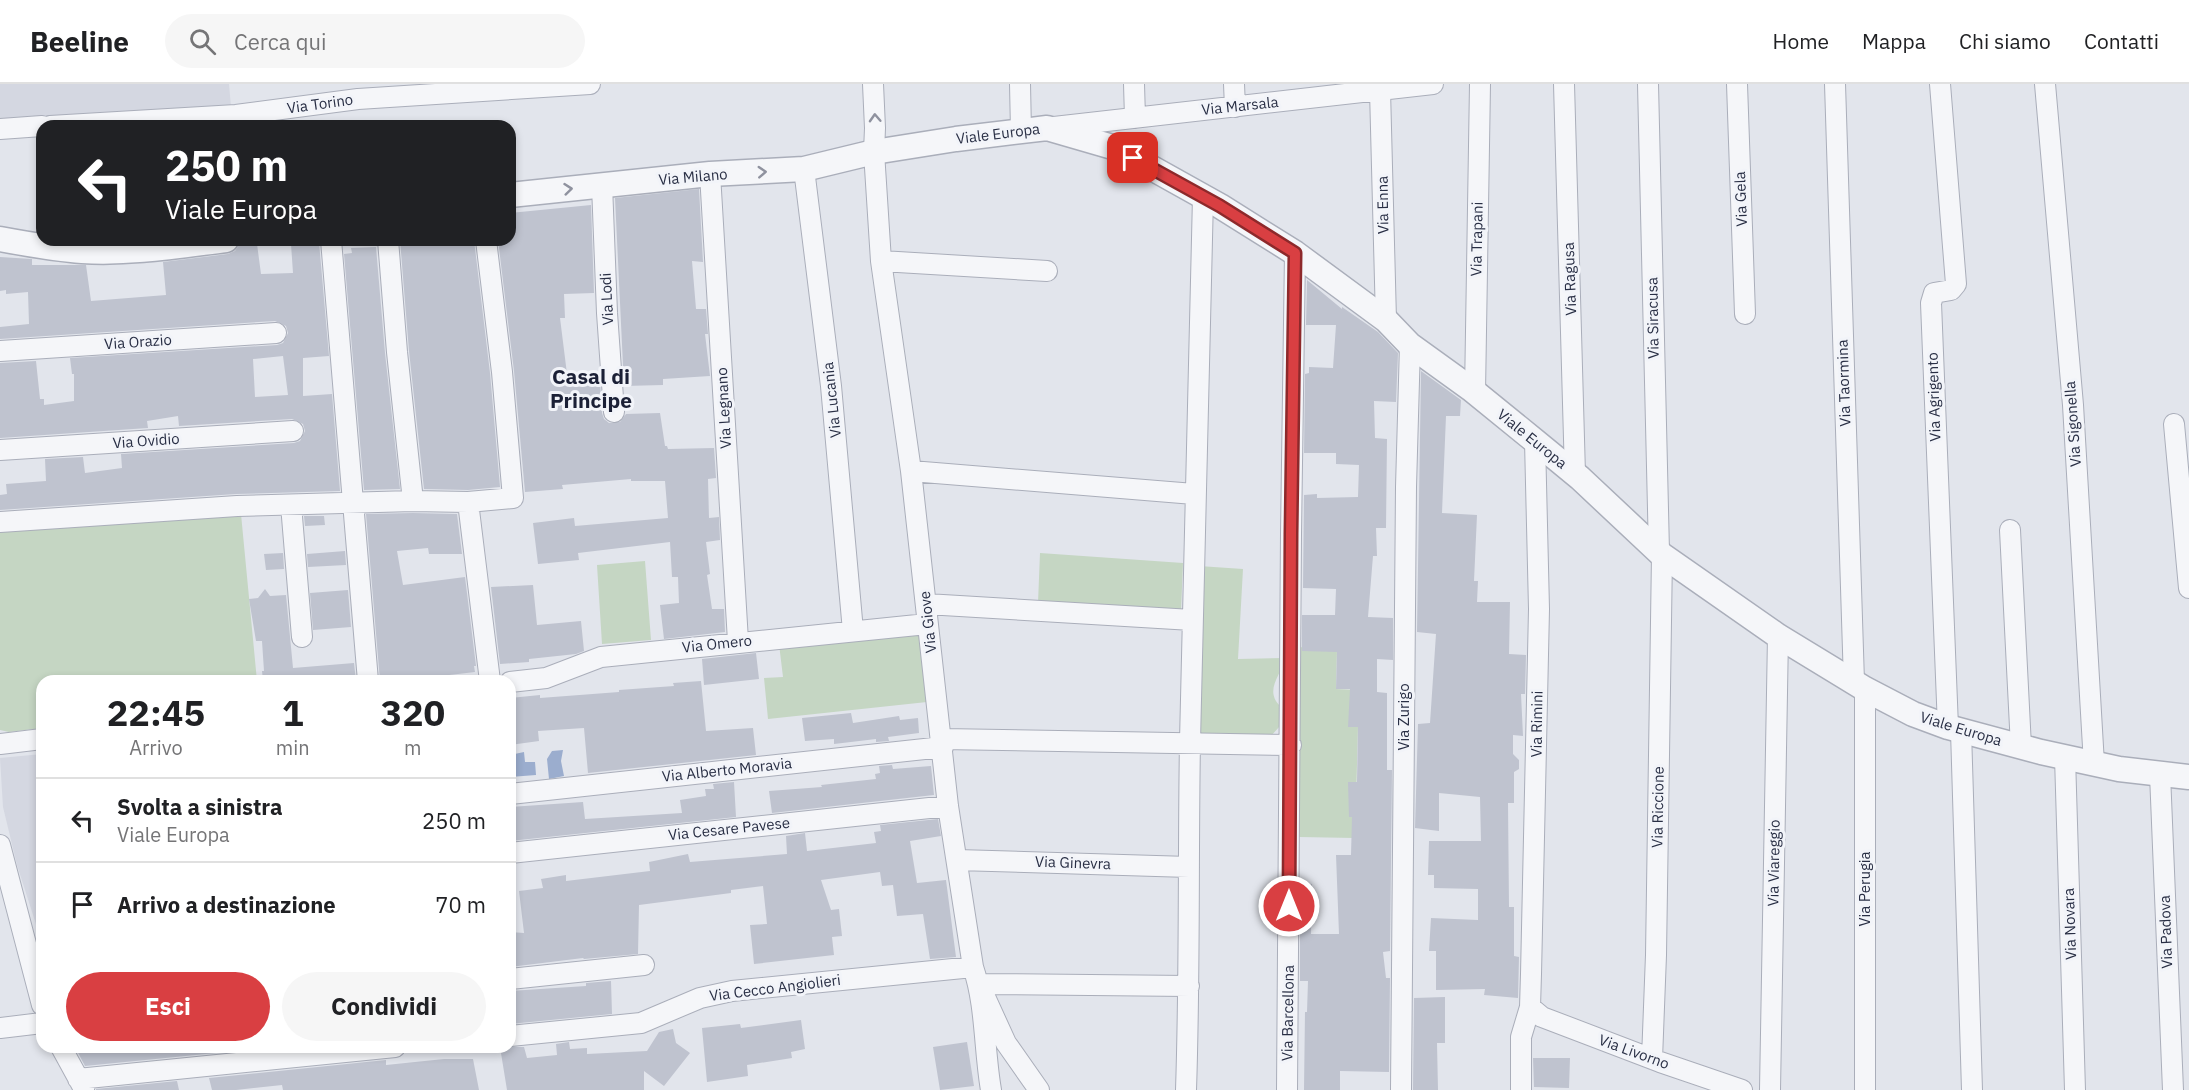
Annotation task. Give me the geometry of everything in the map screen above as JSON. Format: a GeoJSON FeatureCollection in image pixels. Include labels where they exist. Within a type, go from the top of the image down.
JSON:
{"type":"FeatureCollection","features":[{"type":"Feature","properties":{"kind":"street","name":"Via Torino"},"geometry":{"type":"LineString","coordinates":[[151,120],[236,115],[357,91],[590,84]]}},
{"type":"Feature","properties":{"kind":"street","name":"Via Giove"},"geometry":{"type":"LineString","coordinates":[[873,84],[874,152],[881,261],[912,471],[948,806],[976,976],[990,1090]]}},
{"type":"Feature","properties":{"kind":"street"},"geometry":{"type":"LineString","coordinates":[[1020,84],[1021,131]]}},
{"type":"Feature","properties":{"kind":"street"},"geometry":{"type":"LineString","coordinates":[[1134,84],[1135,118]]}},
{"type":"Feature","properties":{"kind":"street"},"geometry":{"type":"LineString","coordinates":[[1234,84],[1235,107]]}},
{"type":"Feature","properties":{"kind":"street","name":"Via Marsala"},"geometry":{"type":"LineString","coordinates":[[1047,128],[1235,107],[1336,90],[1380,90],[1433,84]]}},
{"type":"Feature","properties":{"kind":"street","name":"Via Trapani"},"geometry":{"type":"LineString","coordinates":[[1475,393],[1480,84]]}},
{"type":"Feature","properties":{"kind":"street","name":"Via Ragusa"},"geometry":{"type":"LineString","coordinates":[[1564,84],[1575,474]]}},
{"type":"Feature","properties":{"kind":"street","name":"Via Siracusa"},"geometry":{"type":"LineString","coordinates":[[1648,84],[1660,553]]}},
{"type":"Feature","properties":{"kind":"street","name":"Via Gela"},"geometry":{"type":"LineString","coordinates":[[1737,84],[1745,314]]}},
{"type":"Feature","properties":{"kind":"street","name":"Via Taormina"},"geometry":{"type":"LineString","coordinates":[[1835,84],[1859,685]]}},
{"type":"Feature","properties":{"kind":"street","name":"Via Agrigento"},"geometry":{"type":"LineString","coordinates":[[1940,84],[1956,284],[1951,290],[1934,294],[1931,303],[1954,729]]}},
{"type":"Feature","properties":{"kind":"street","name":"Via Sigonella"},"geometry":{"type":"LineString","coordinates":[[2044,84],[2073,405],[2094,764]]}},
{"type":"Feature","properties":{"kind":"street","name":"Via Enna"},"geometry":{"type":"LineString","coordinates":[[1380,90],[1386,320]]}},
{"type":"Feature","properties":{"kind":"street"},"geometry":{"type":"LineString","coordinates":[[0,129],[36,126]]}},
{"type":"Feature","properties":{"kind":"street","name":"Viale Europa"},"geometry":{"type":"LineString","coordinates":[[874,152],[1047,128],[1116,148],[1203,196],[1295,253],[1386,320],[1410,345],[1535,441],[1575,474],[1660,553],[1778,636],[1859,685],[1913,714],[1954,729],[2094,764],[2189,777]]}},
{"type":"Feature","properties":{"kind":"street","name":"Via Milano"},"geometry":{"type":"LineString","coordinates":[[516,194],[710,174],[804,169],[874,152]]}},
{"type":"Feature","properties":{"kind":"street","name":"Via Lucania"},"geometry":{"type":"LineString","coordinates":[[804,169],[831,386],[853,631]]}},
{"type":"Feature","properties":{"kind":"street","name":"Via Legnano"},"geometry":{"type":"LineString","coordinates":[[710,174],[738,641]]}},
{"type":"Feature","properties":{"kind":"street","name":"Via Lodi"},"geometry":{"type":"LineString","coordinates":[[602,185],[607,313],[615,412]]}},
{"type":"Feature","properties":{"kind":"street"},"geometry":{"type":"LineString","coordinates":[[1186,1090],[1194,494],[1203,196]]}},
{"type":"Feature","properties":{"kind":"street"},"geometry":{"type":"LineString","coordinates":[[0,238],[39,247],[84,251],[179,246]]}},
{"type":"Feature","properties":{"kind":"street"},"geometry":{"type":"LineString","coordinates":[[331,246],[367,675]]}},
{"type":"Feature","properties":{"kind":"street"},"geometry":{"type":"LineString","coordinates":[[388,246],[412,501]]}},
{"type":"Feature","properties":{"kind":"street"},"geometry":{"type":"LineString","coordinates":[[0,522],[237,506],[412,501],[468,502],[513,498],[502,372],[487,246]]}},
{"type":"Feature","properties":{"kind":"street","name":"Via Barcellona"},"geometry":{"type":"LineString","coordinates":[[1287,1090],[1295,253]]}},
{"type":"Feature","properties":{"kind":"street"},"geometry":{"type":"LineString","coordinates":[[881,261],[1047,271]]}},
{"type":"Feature","properties":{"kind":"street","name":"Via Orazio"},"geometry":{"type":"LineString","coordinates":[[0,351],[276,333]]}},
{"type":"Feature","properties":{"kind":"street","name":"Via Zurigo"},"geometry":{"type":"LineString","coordinates":[[1401,1090],[1410,345]]}},
{"type":"Feature","properties":{"kind":"street"},"geometry":{"type":"LineString","coordinates":[[2174,424],[2189,588]]}},
{"type":"Feature","properties":{"kind":"street","name":"Via Ovidio"},"geometry":{"type":"LineString","coordinates":[[0,450],[293,431]]}},
{"type":"Feature","properties":{"kind":"street","name":"Via Rimini"},"geometry":{"type":"LineString","coordinates":[[1521,1090],[1521,1037],[1530,1007],[1539,609],[1535,441]]}},
{"type":"Feature","properties":{"kind":"street"},"geometry":{"type":"LineString","coordinates":[[912,471],[1194,494]]}},
{"type":"Feature","properties":{"kind":"street"},"geometry":{"type":"LineString","coordinates":[[468,502],[489,675]]}},
{"type":"Feature","properties":{"kind":"street"},"geometry":{"type":"LineString","coordinates":[[291,506],[302,637]]}},
{"type":"Feature","properties":{"kind":"street"},"geometry":{"type":"LineString","coordinates":[[2010,530],[2021,747]]}},
{"type":"Feature","properties":{"kind":"street","name":"Via Riccione"},"geometry":{"type":"LineString","coordinates":[[1652,1059],[1656,955],[1660,553]]}},
{"type":"Feature","properties":{"kind":"street"},"geometry":{"type":"LineString","coordinates":[[926,604],[1192,620]]}},
{"type":"Feature","properties":{"kind":"street","name":"Via Omero"},"geometry":{"type":"LineString","coordinates":[[516,681],[546,678],[601,657],[738,641],[927,624]]}},
{"type":"Feature","properties":{"kind":"street","name":"Via Viareggio"},"geometry":{"type":"LineString","coordinates":[[1770,1090],[1778,636]]}},
{"type":"Feature","properties":{"kind":"street","name":"Via Perugia"},"geometry":{"type":"LineString","coordinates":[[1859,685],[1865,1090]]}},
{"type":"Feature","properties":{"kind":"street"},"geometry":{"type":"LineString","coordinates":[[1954,729],[1972,1090]]}},
{"type":"Feature","properties":{"kind":"street"},"geometry":{"type":"LineString","coordinates":[[0,744],[36,741]]}},
{"type":"Feature","properties":{"kind":"street","name":"Via Alberto Moravia"},"geometry":{"type":"LineString","coordinates":[[516,793],[943,743],[1190,742],[1290,745]]}},
{"type":"Feature","properties":{"kind":"street","name":"Via Novara"},"geometry":{"type":"LineString","coordinates":[[2065,758],[2075,1090]]}},
{"type":"Feature","properties":{"kind":"street","name":"Via Padova"},"geometry":{"type":"LineString","coordinates":[[2160,774],[2173,1090]]}},
{"type":"Feature","properties":{"kind":"street","name":"Via Cesare Pavese"},"geometry":{"type":"LineString","coordinates":[[516,852],[948,806]]}},
{"type":"Feature","properties":{"kind":"street"},"geometry":{"type":"LineString","coordinates":[[0,845],[7,907],[36,988]]}},
{"type":"Feature","properties":{"kind":"street","name":"Via Ginevra"},"geometry":{"type":"LineString","coordinates":[[957,860],[1189,867]]}},
{"type":"Feature","properties":{"kind":"street"},"geometry":{"type":"LineString","coordinates":[[516,978],[644,965]]}},
{"type":"Feature","properties":{"kind":"street"},"geometry":{"type":"LineString","coordinates":[[1039,1090],[1006,1043],[976,976],[1189,986]]}},
{"type":"Feature","properties":{"kind":"street","name":"Via Cecco Angiolieri"},"geometry":{"type":"LineString","coordinates":[[516,1035],[641,1023],[700,998],[732,991],[976,976]]}},
{"type":"Feature","properties":{"kind":"street","name":"Via Livorno"},"geometry":{"type":"LineString","coordinates":[[1530,1007],[1542,1017],[1742,1090]]}},
{"type":"Feature","properties":{"kind":"street"},"geometry":{"type":"LineString","coordinates":[[0,1028],[36,1024]]}},
{"type":"Feature","properties":{"kind":"street"},"geometry":{"type":"LineString","coordinates":[[64,1053],[81,1084],[344,1053]]}},
{"type":"Feature","properties":{"kind":"shaded area"},"geometry":{"type":"Polygon","coordinates":[[[0,84],[229,84],[231,107],[0,121],[0,84]]]}},
{"type":"Feature","properties":{"kind":"shaded area"},"geometry":{"type":"Polygon","coordinates":[[[36,755],[36,924],[17,865],[3,807],[0,758],[36,755]]]}},
{"type":"Feature","properties":{"kind":"green space"},"geometry":{"type":"Polygon","coordinates":[[[241,514],[256,675],[36,675],[36,729],[9,732],[0,730],[0,531],[241,514]]]}},
{"type":"Feature","properties":{"kind":"green space"},"geometry":{"type":"Polygon","coordinates":[[[1040,553],[1183,563],[1181,611],[1038,603],[1040,553]]]}},
{"type":"Feature","properties":{"kind":"green space"},"geometry":{"type":"Polygon","coordinates":[[[645,561],[651,640],[602,644],[597,565],[645,561]]]}},
{"type":"Feature","properties":{"kind":"green space"},"geometry":{"type":"Polygon","coordinates":[[[1199,566],[1243,569],[1238,659],[1285,658],[1273,689],[1275,700],[1280,706],[1280,726],[1270,737],[1198,737],[1199,566]]]}},
{"type":"Feature","properties":{"kind":"green space"},"geometry":{"type":"Polygon","coordinates":[[[919,634],[927,702],[768,719],[764,678],[783,677],[779,644],[919,634]]]}},
{"type":"Feature","properties":{"kind":"green space"},"geometry":{"type":"Polygon","coordinates":[[[1299,647],[1337,650],[1336,689],[1359,690],[1355,838],[1299,837],[1299,647]]]}},
{"type":"Feature","properties":{"kind":"water"},"geometry":{"type":"Polygon","coordinates":[[[563,750],[561,761],[564,776],[549,779],[547,759],[552,751],[563,750]]]}},
{"type":"Feature","properties":{"kind":"water"},"geometry":{"type":"Polygon","coordinates":[[[524,752],[525,762],[535,762],[536,775],[516,777],[516,754],[524,752]]]}},
{"type":"Feature","properties":{"kind":"building"},"geometry":{"type":"Polygon","coordinates":[[[699,189],[703,262],[692,261],[696,309],[706,309],[708,334],[705,334],[710,376],[663,379],[663,385],[624,386],[615,198],[699,189]]]}},
{"type":"Feature","properties":{"kind":"building"},"geometry":{"type":"Polygon","coordinates":[[[591,205],[594,293],[564,294],[565,318],[560,318],[568,382],[600,381],[602,413],[604,419],[609,423],[620,422],[626,414],[660,413],[665,446],[668,449],[714,448],[716,478],[708,479],[709,518],[719,517],[720,540],[706,542],[710,574],[707,575],[712,609],[724,609],[725,632],[664,639],[660,605],[679,603],[678,577],[672,577],[670,542],[578,553],[579,560],[538,564],[533,523],[574,518],[575,526],[668,518],[665,481],[631,481],[631,479],[562,485],[563,489],[525,492],[514,371],[499,246],[516,246],[516,212],[591,205]]]}},
{"type":"Feature","properties":{"kind":"building"},"geometry":{"type":"Polygon","coordinates":[[[238,246],[257,246],[261,274],[293,273],[291,246],[319,246],[329,356],[303,358],[303,396],[332,394],[340,491],[236,494],[0,510],[0,495],[7,494],[6,484],[46,481],[45,459],[83,457],[85,473],[122,468],[121,454],[294,443],[300,441],[305,431],[303,424],[292,419],[179,426],[178,416],[147,421],[148,428],[0,438],[0,363],[36,361],[40,399],[44,399],[44,405],[74,401],[74,374],[72,374],[70,358],[277,345],[283,343],[288,333],[286,326],[275,321],[0,339],[0,327],[29,324],[28,292],[6,294],[6,290],[0,291],[0,257],[32,259],[32,265],[86,265],[91,301],[166,295],[163,262],[228,254],[235,251],[238,246]],[[283,356],[253,359],[255,397],[288,395],[283,356]]]}},
{"type":"Feature","properties":{"kind":"building"},"geometry":{"type":"Polygon","coordinates":[[[400,246],[475,246],[490,373],[500,487],[468,490],[424,489],[400,246]]]}},
{"type":"Feature","properties":{"kind":"building"},"geometry":{"type":"Polygon","coordinates":[[[376,247],[400,489],[364,490],[344,254],[352,253],[351,248],[376,247]]]}},
{"type":"Feature","properties":{"kind":"building"},"geometry":{"type":"Polygon","coordinates":[[[1307,280],[1342,309],[1342,307],[1378,332],[1398,353],[1396,402],[1374,401],[1375,438],[1387,439],[1386,528],[1376,528],[1377,556],[1373,556],[1368,617],[1393,618],[1393,660],[1377,659],[1377,692],[1387,693],[1387,770],[1392,770],[1390,951],[1383,952],[1386,978],[1390,978],[1389,1072],[1340,1071],[1340,1090],[1304,1090],[1305,1012],[1307,1012],[1308,981],[1300,981],[1300,883],[1312,884],[1311,934],[1339,934],[1336,855],[1351,855],[1352,817],[1349,817],[1348,782],[1357,782],[1358,727],[1348,727],[1350,689],[1336,689],[1337,652],[1302,651],[1302,615],[1335,615],[1336,589],[1303,588],[1304,495],[1317,494],[1317,498],[1358,497],[1359,465],[1336,464],[1336,453],[1304,453],[1305,374],[1309,373],[1309,367],[1333,368],[1336,325],[1306,325],[1307,280]]]}},
{"type":"Feature","properties":{"kind":"building"},"geometry":{"type":"Polygon","coordinates":[[[1421,371],[1461,400],[1460,416],[1446,416],[1442,513],[1477,515],[1474,581],[1478,581],[1477,602],[1510,602],[1509,654],[1526,655],[1525,694],[1521,694],[1523,736],[1513,735],[1513,754],[1519,760],[1519,769],[1514,772],[1514,803],[1508,803],[1509,907],[1514,907],[1514,956],[1519,957],[1518,998],[1484,995],[1485,989],[1436,990],[1436,951],[1429,951],[1431,918],[1478,920],[1478,889],[1434,888],[1434,875],[1428,875],[1429,841],[1481,841],[1480,797],[1439,793],[1439,831],[1415,828],[1418,724],[1430,723],[1436,634],[1417,632],[1421,371]]]}},
{"type":"Feature","properties":{"kind":"building"},"geometry":{"type":"Polygon","coordinates":[[[366,514],[457,514],[462,554],[429,554],[428,548],[397,551],[403,585],[465,577],[475,672],[449,675],[379,675],[366,514]]]}},
{"type":"Feature","properties":{"kind":"building"},"geometry":{"type":"Polygon","coordinates":[[[304,516],[324,516],[325,525],[305,526],[304,516]]]}},
{"type":"Feature","properties":{"kind":"building"},"geometry":{"type":"Polygon","coordinates":[[[345,551],[346,565],[308,567],[307,554],[345,551]]]}},
{"type":"Feature","properties":{"kind":"building"},"geometry":{"type":"Polygon","coordinates":[[[283,553],[284,569],[266,570],[264,554],[283,553]]]}},
{"type":"Feature","properties":{"kind":"building"},"geometry":{"type":"Polygon","coordinates":[[[533,585],[537,625],[581,621],[584,651],[576,654],[529,659],[529,662],[500,664],[491,587],[533,585]]]}},
{"type":"Feature","properties":{"kind":"building"},"geometry":{"type":"Polygon","coordinates":[[[265,589],[270,596],[286,595],[293,668],[354,663],[355,675],[262,675],[262,641],[256,641],[249,599],[258,598],[265,589]]]}},
{"type":"Feature","properties":{"kind":"building"},"geometry":{"type":"Polygon","coordinates":[[[348,590],[351,627],[313,630],[310,593],[348,590]]]}},
{"type":"Feature","properties":{"kind":"building"},"geometry":{"type":"Polygon","coordinates":[[[756,653],[759,679],[704,685],[702,659],[756,653]]]}},
{"type":"Feature","properties":{"kind":"building"},"geometry":{"type":"Polygon","coordinates":[[[701,681],[706,731],[753,728],[756,755],[588,773],[584,728],[538,731],[539,741],[516,744],[516,697],[540,695],[540,698],[619,692],[619,690],[674,686],[673,683],[701,681]]]}},
{"type":"Feature","properties":{"kind":"building"},"geometry":{"type":"Polygon","coordinates":[[[851,713],[853,723],[899,716],[900,720],[918,718],[919,733],[888,737],[889,741],[876,742],[876,739],[834,744],[834,739],[805,741],[802,718],[851,713]]]}},
{"type":"Feature","properties":{"kind":"building"},"geometry":{"type":"Polygon","coordinates":[[[892,765],[893,769],[931,766],[934,795],[772,813],[769,791],[822,787],[821,785],[876,779],[875,774],[880,773],[879,766],[892,765]]]}},
{"type":"Feature","properties":{"kind":"building"},"geometry":{"type":"Polygon","coordinates":[[[734,782],[736,817],[516,840],[516,807],[583,802],[585,819],[682,813],[680,800],[706,796],[705,789],[714,789],[713,784],[734,782]]]}},
{"type":"Feature","properties":{"kind":"building"},"geometry":{"type":"Polygon","coordinates":[[[938,819],[941,836],[910,841],[917,883],[946,880],[956,957],[930,959],[923,914],[897,916],[893,885],[882,886],[880,872],[821,880],[831,910],[839,909],[842,936],[832,937],[834,955],[754,964],[750,925],[767,924],[763,886],[731,890],[731,893],[639,905],[638,954],[516,966],[516,932],[524,933],[519,891],[543,888],[541,879],[566,875],[566,881],[650,871],[649,862],[688,854],[690,862],[787,854],[786,836],[805,833],[807,851],[876,843],[874,832],[881,831],[880,825],[938,819]]]}},
{"type":"Feature","properties":{"kind":"building"},"geometry":{"type":"Polygon","coordinates":[[[611,981],[612,1014],[516,1023],[516,991],[586,986],[586,983],[611,981]]]}},
{"type":"Feature","properties":{"kind":"building"},"geometry":{"type":"Polygon","coordinates":[[[1445,997],[1445,1043],[1437,1043],[1438,1090],[1413,1090],[1414,998],[1445,997]]]}},
{"type":"Feature","properties":{"kind":"building"},"geometry":{"type":"Polygon","coordinates":[[[801,1020],[805,1049],[791,1052],[792,1058],[747,1065],[748,1076],[707,1082],[702,1028],[740,1024],[741,1028],[801,1020]]]}},
{"type":"Feature","properties":{"kind":"building"},"geometry":{"type":"Polygon","coordinates":[[[673,1029],[676,1043],[690,1053],[664,1086],[644,1071],[644,1090],[507,1090],[501,1053],[516,1053],[516,1047],[524,1047],[527,1058],[557,1055],[556,1044],[569,1042],[570,1049],[587,1048],[587,1054],[647,1051],[659,1032],[673,1029]]]}},
{"type":"Feature","properties":{"kind":"building"},"geometry":{"type":"Polygon","coordinates":[[[967,1042],[974,1086],[940,1090],[933,1047],[967,1042]]]}},
{"type":"Feature","properties":{"kind":"building"},"geometry":{"type":"Polygon","coordinates":[[[78,1053],[216,1053],[85,1066],[78,1053]]]}},
{"type":"Feature","properties":{"kind":"building"},"geometry":{"type":"Polygon","coordinates":[[[1533,1058],[1570,1058],[1569,1088],[1534,1087],[1533,1058]]]}},
{"type":"Feature","properties":{"kind":"building"},"geometry":{"type":"Polygon","coordinates":[[[444,1059],[473,1059],[479,1090],[283,1090],[282,1085],[212,1090],[209,1078],[386,1060],[386,1065],[444,1059]]]}},
{"type":"Feature","properties":{"kind":"building"},"geometry":{"type":"Polygon","coordinates":[[[177,1081],[179,1090],[96,1090],[96,1089],[177,1081]]]}},
{"type":"Feature","properties":{"kind":"district","name":"Casal di Principe"},"geometry":{"type":"Point","coordinates":[591,389]}},
{"type":"Feature","properties":{"kind":"route"},"geometry":{"type":"LineString","coordinates":[[1133,158],[1220,206],[1295,253],[1289,906]]}}]}
